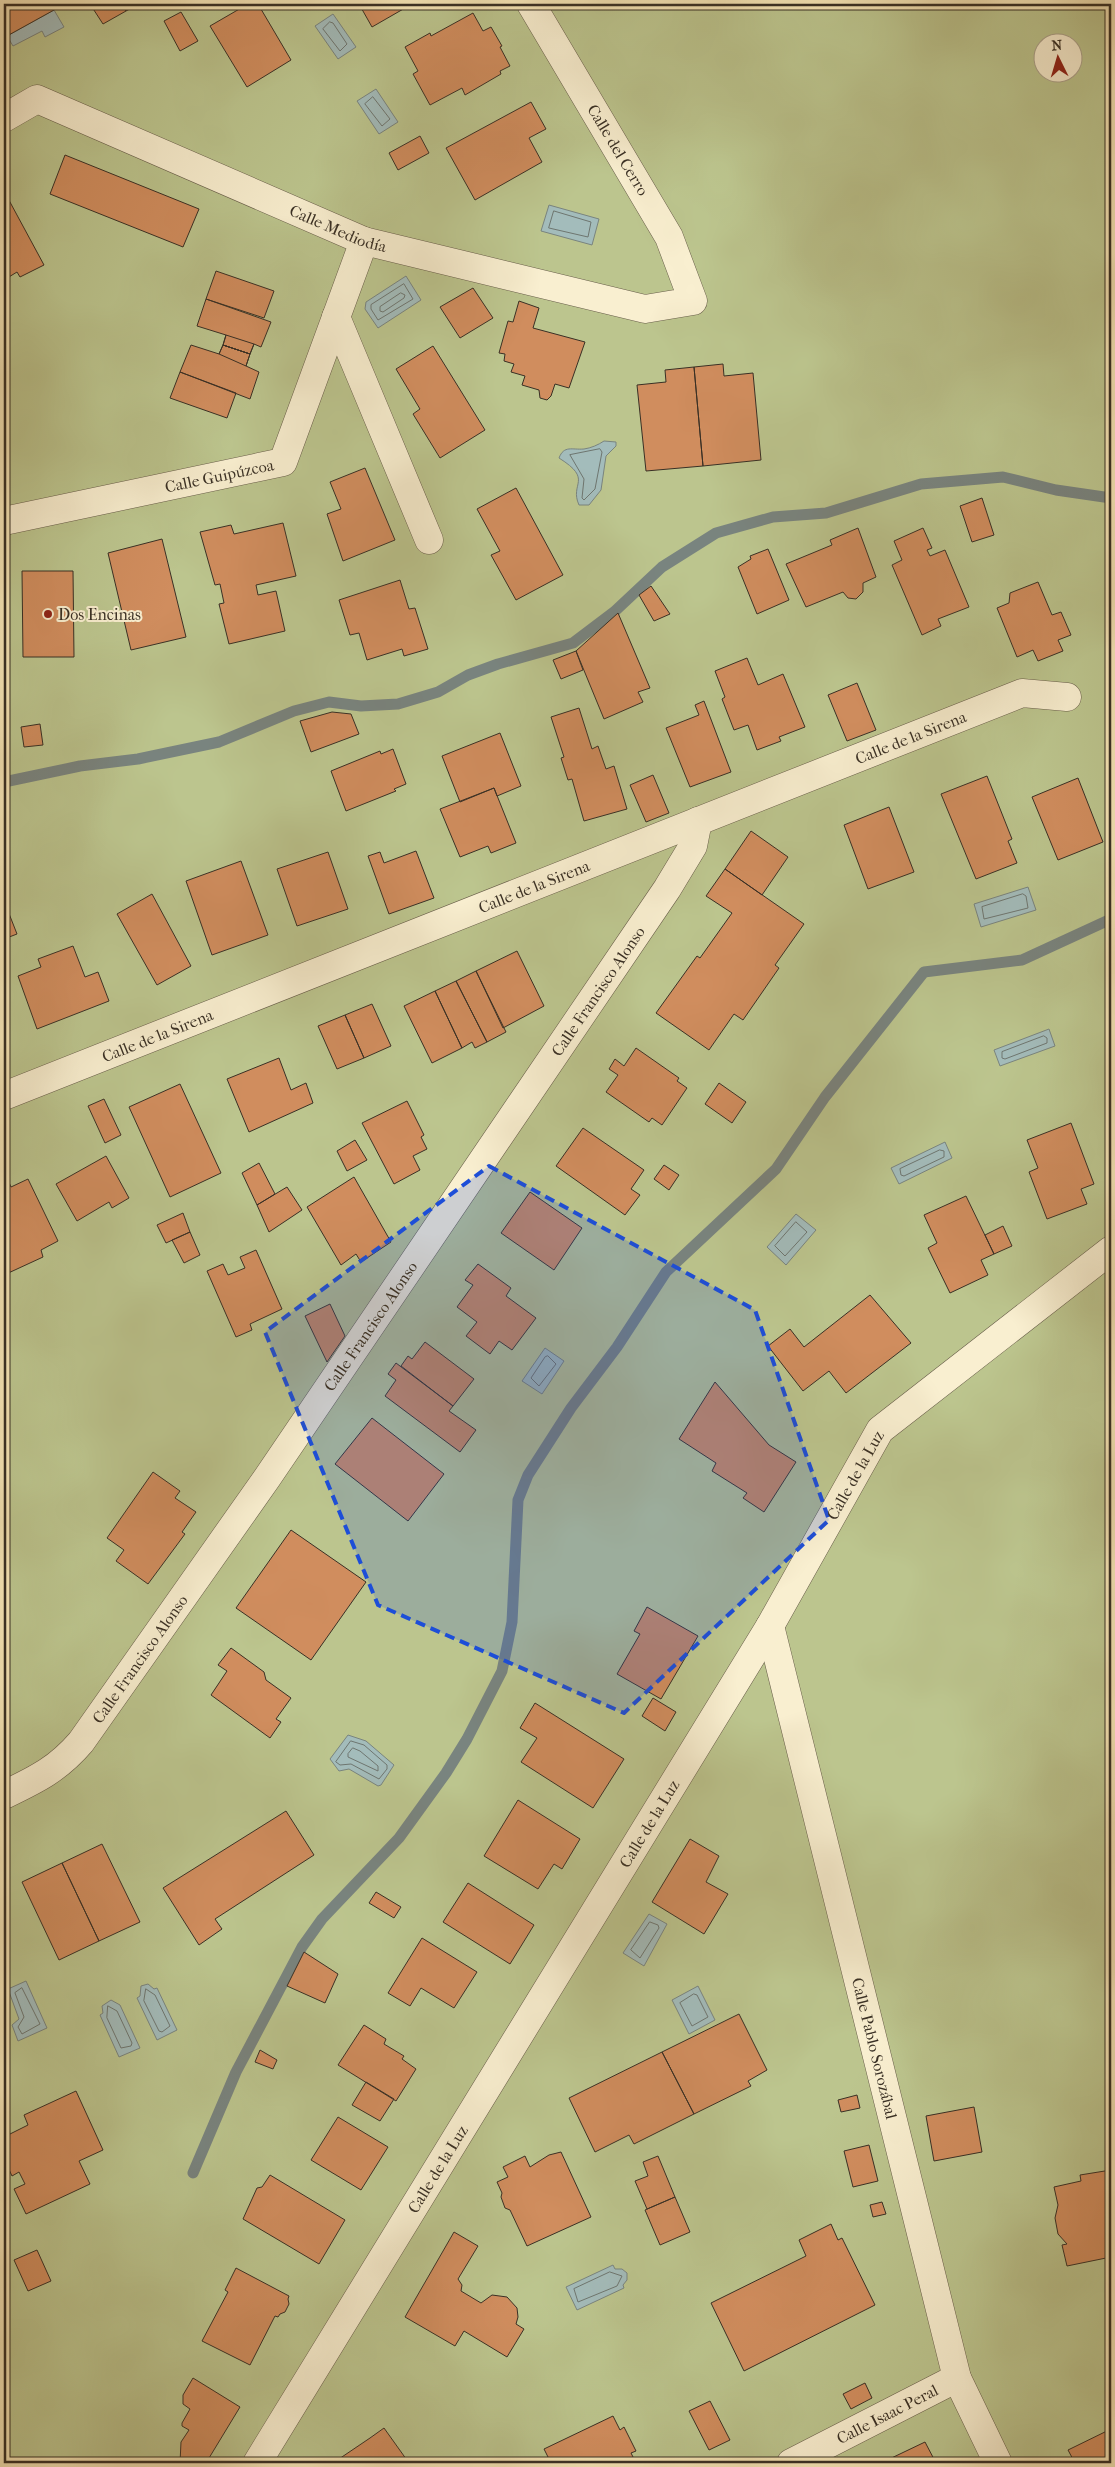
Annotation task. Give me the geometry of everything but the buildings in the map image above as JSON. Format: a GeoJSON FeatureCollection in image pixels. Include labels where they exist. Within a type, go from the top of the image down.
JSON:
{"type":"FeatureCollection","features":[{"type":"Feature","properties":{"kind":"street","name":"Calle del Cerro"},"geometry":{"type":"LineString","coordinates":[[531,4],[669,237],[693,301]]}},
{"type":"Feature","properties":{"kind":"street","name":"Calle Mediodía"},"geometry":{"type":"LineString","coordinates":[[4,118],[37,99],[364,240],[644,309],[693,301]]}},
{"type":"Feature","properties":{"kind":"street","name":"Calle Guipúzcoa"},"geometry":{"type":"LineString","coordinates":[[4,521],[283,462],[364,240]]}},
{"type":"Feature","properties":{"kind":"street"},"geometry":{"type":"LineString","coordinates":[[336,317],[429,540]]}},
{"type":"Feature","properties":{"kind":"street","name":"Calle de la Sirena"},"geometry":{"type":"LineString","coordinates":[[4,1096],[1022,693],[1067,697]]}},
{"type":"Feature","properties":{"kind":"street","name":"Calle Francisco Alonso"},"geometry":{"type":"LineString","coordinates":[[4,1795],[40,1778],[65,1761],[86,1734],[268,1478],[667,889],[692,846],[698,822]]}},
{"type":"Feature","properties":{"kind":"street","name":"Calle de la Luz"},"geometry":{"type":"LineString","coordinates":[[257,2463],[770,1626],[880,1430],[1111,1250]]}},
{"type":"Feature","properties":{"kind":"street","name":"Calle Pablo Sorozábal"},"geometry":{"type":"LineString","coordinates":[[770,1626],[957,2378],[998,2463]]}},
{"type":"Feature","properties":{"kind":"street","name":"Calle Isaac Peral"},"geometry":{"type":"LineString","coordinates":[[791,2463],[957,2378]]}},
{"type":"Feature","properties":{"kind":"highlighted area"},"geometry":{"type":"Polygon","coordinates":[[[489,1166],[755,1310],[829,1520],[624,1713],[378,1605],[265,1332],[489,1166]]]}},
{"type":"Feature","properties":{"kind":"green space"},"geometry":{"type":"Polygon","coordinates":[[[4,4],[1111,4],[1111,2463],[4,2463],[4,4]]]}},
{"type":"Feature","properties":{"kind":"water"},"geometry":{"type":"Polygon","coordinates":[[[54,10],[64,27],[45,37],[42,31],[13,46],[7,36],[54,10]]]}},
{"type":"Feature","properties":{"kind":"water"},"geometry":{"type":"Polygon","coordinates":[[[333,14],[356,47],[338,59],[315,26],[333,14]]]}},
{"type":"Feature","properties":{"kind":"water"},"geometry":{"type":"Polygon","coordinates":[[[376,89],[398,122],[379,134],[357,101],[376,89]]]}},
{"type":"Feature","properties":{"kind":"water"},"geometry":{"type":"Polygon","coordinates":[[[549,205],[599,219],[592,245],[541,231],[549,205]]]}},
{"type":"Feature","properties":{"kind":"water"},"geometry":{"type":"Polygon","coordinates":[[[406,276],[421,300],[378,328],[365,309],[366,302],[406,276]]]}},
{"type":"Feature","properties":{"kind":"water"},"geometry":{"type":"Polygon","coordinates":[[[604,441],[616,442],[616,446],[606,456],[601,490],[589,505],[579,505],[577,498],[578,477],[569,465],[559,458],[563,451],[587,449],[604,441]]]}},
{"type":"Feature","properties":{"kind":"water"},"geometry":{"type":"Polygon","coordinates":[[[1028,887],[1036,910],[981,927],[974,904],[1028,887]]]}},
{"type":"Feature","properties":{"kind":"water"},"geometry":{"type":"Polygon","coordinates":[[[1049,1029],[1055,1046],[1000,1066],[994,1050],[1049,1029]]]}},
{"type":"Feature","properties":{"kind":"water"},"geometry":{"type":"Polygon","coordinates":[[[945,1142],[952,1158],[899,1184],[891,1168],[945,1142]]]}},
{"type":"Feature","properties":{"kind":"water"},"geometry":{"type":"Polygon","coordinates":[[[796,1214],[816,1230],[786,1265],[767,1247],[796,1214]]]}},
{"type":"Feature","properties":{"kind":"water"},"geometry":{"type":"Polygon","coordinates":[[[545,1348],[564,1361],[542,1394],[522,1381],[545,1348]]]}},
{"type":"Feature","properties":{"kind":"water"},"geometry":{"type":"Polygon","coordinates":[[[348,1735],[366,1741],[394,1765],[381,1785],[378,1786],[349,1769],[339,1771],[330,1759],[348,1735]]]}},
{"type":"Feature","properties":{"kind":"water"},"geometry":{"type":"Polygon","coordinates":[[[649,1914],[667,1924],[644,1966],[623,1953],[649,1914]]]}},
{"type":"Feature","properties":{"kind":"water"},"geometry":{"type":"Polygon","coordinates":[[[26,1981],[47,2028],[18,2041],[12,2025],[19,2019],[8,1989],[26,1981]]]}},
{"type":"Feature","properties":{"kind":"water"},"geometry":{"type":"Polygon","coordinates":[[[148,1984],[154,1989],[157,1988],[177,2030],[157,2040],[137,1998],[140,1996],[141,1986],[148,1984]]]}},
{"type":"Feature","properties":{"kind":"water"},"geometry":{"type":"Polygon","coordinates":[[[698,1986],[715,2020],[689,2034],[672,2000],[698,1986]]]}},
{"type":"Feature","properties":{"kind":"water"},"geometry":{"type":"Polygon","coordinates":[[[111,2000],[120,2005],[140,2048],[119,2057],[100,2015],[103,2013],[102,2006],[111,2000]]]}},
{"type":"Feature","properties":{"kind":"water"},"geometry":{"type":"Polygon","coordinates":[[[613,2265],[615,2269],[622,2269],[627,2273],[627,2280],[623,2285],[624,2288],[577,2310],[566,2287],[613,2265]]]}},
{"type":"Feature","properties":{"kind":"waterway"},"geometry":{"type":"LineString","coordinates":[[4,782],[80,766],[138,759],[219,742],[294,711],[329,702],[361,706],[398,704],[438,692],[468,675],[498,664],[573,643],[614,612],[662,567],[716,533],[773,517],[826,513],[921,484],[1003,477],[1056,490],[1111,498]]}},
{"type":"Feature","properties":{"kind":"waterway"},"geometry":{"type":"LineString","coordinates":[[193,2173],[236,2072],[302,1947],[322,1919],[399,1838],[446,1773],[467,1739],[502,1671],[512,1622],[518,1500],[528,1475],[571,1408],[617,1347],[666,1272],[776,1169],[825,1097],[924,972],[1022,960],[1111,919]]}},
{"type":"Feature","properties":{"kind":"place","name":"Dos Encinas"},"geometry":{"type":"Point","coordinates":[48,614]}}]}
